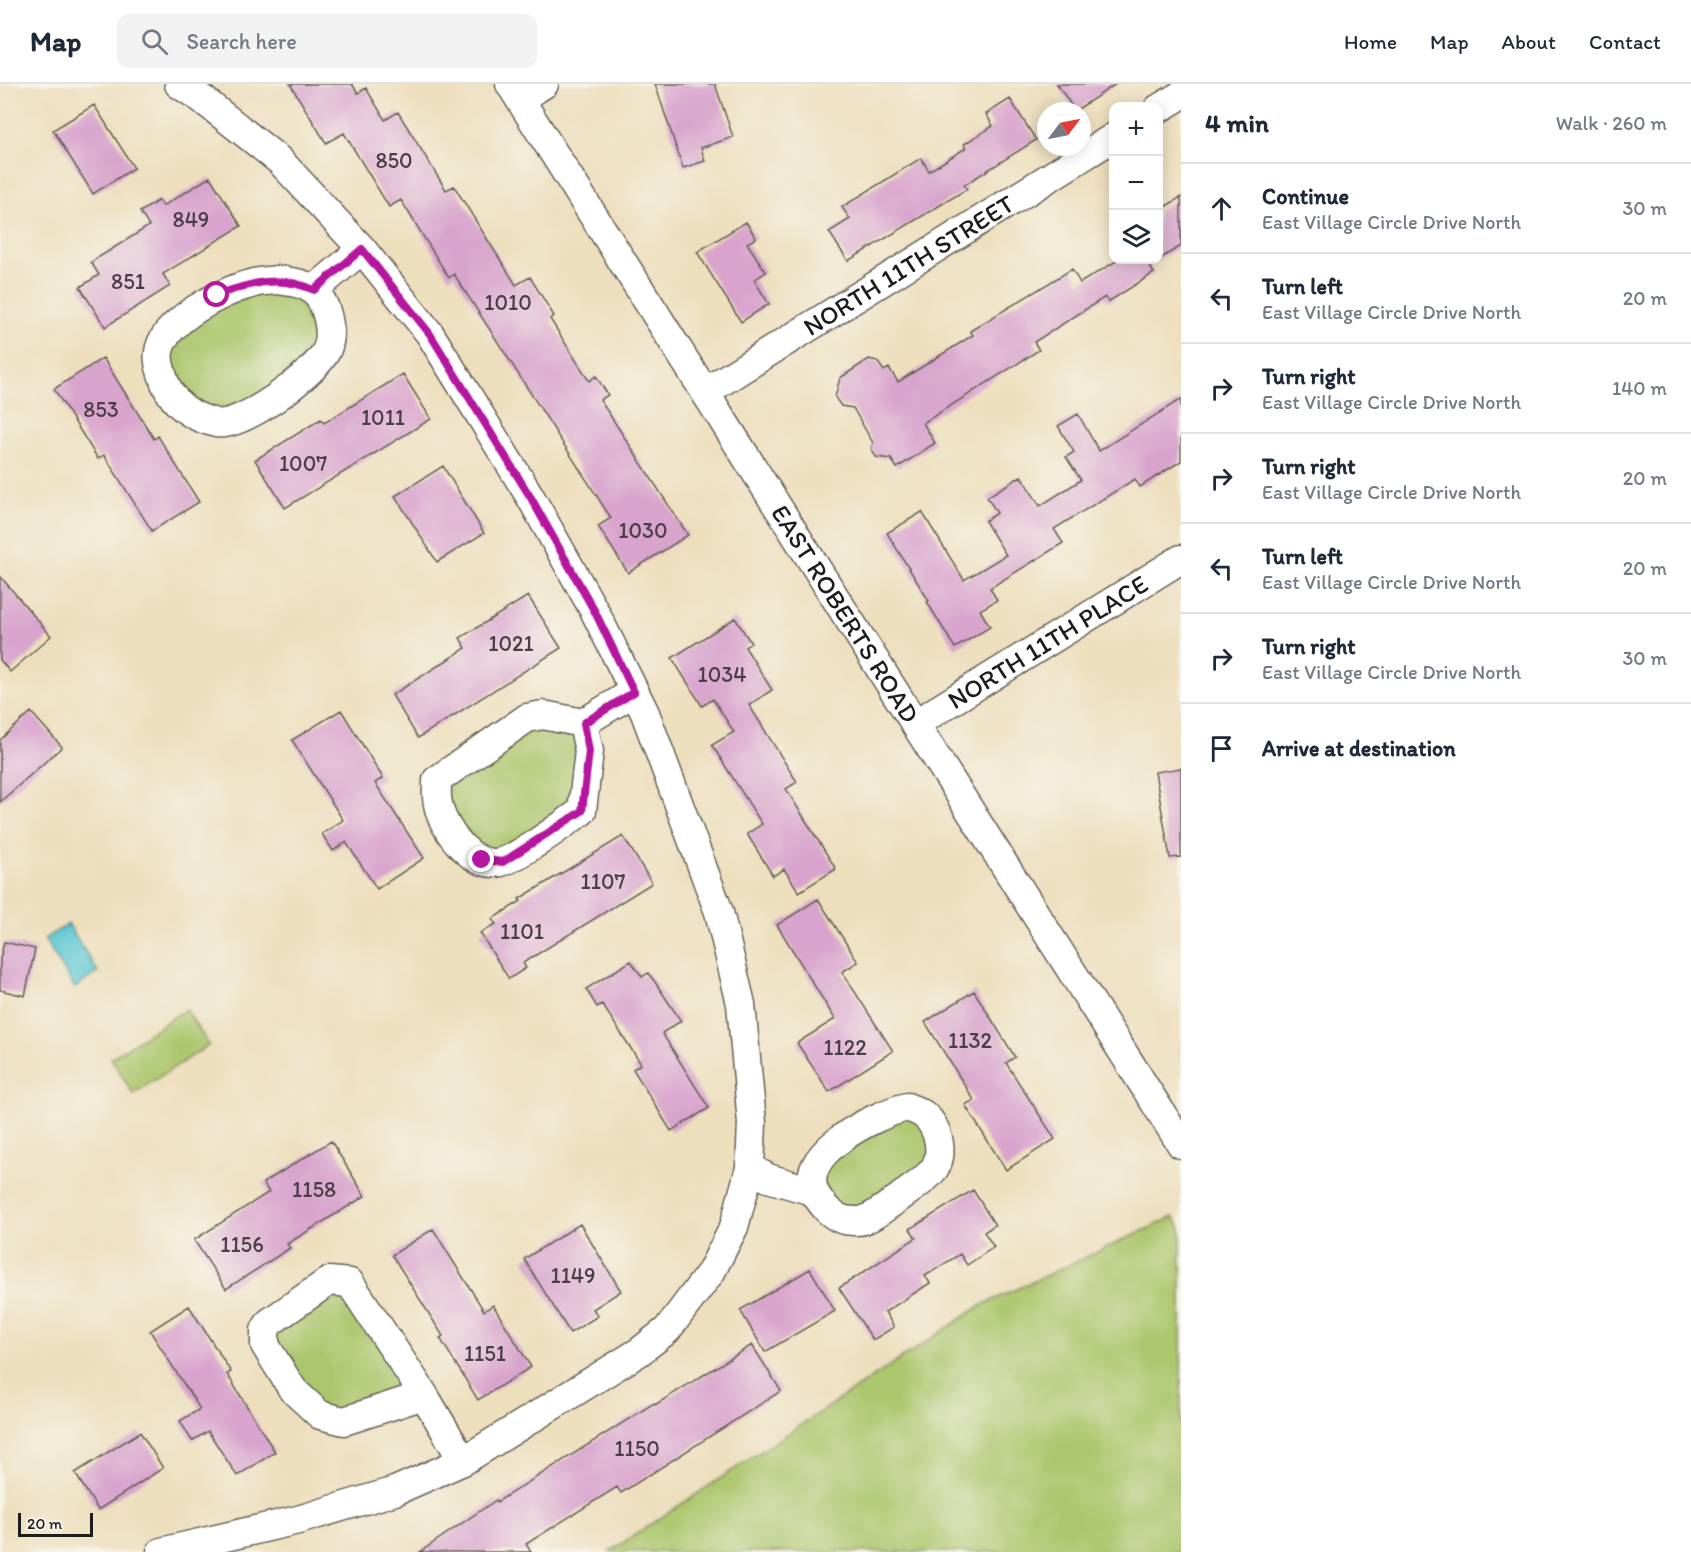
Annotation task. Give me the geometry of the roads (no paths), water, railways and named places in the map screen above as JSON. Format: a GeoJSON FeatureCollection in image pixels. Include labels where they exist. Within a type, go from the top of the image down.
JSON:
{"type":"FeatureCollection","features":[{"type":"Feature","properties":{"kind":"street"},"geometry":{"type":"LineString","coordinates":[[161,1552],[298,1520],[384,1495],[463,1461],[620,1364],[667,1330],[711,1272],[734,1227],[750,1168],[752,1123],[741,1004],[719,912],[645,713],[595,612],[531,498],[430,334],[362,249],[280,161],[202,99],[179,84]]}},
{"type":"Feature","properties":{"kind":"street"},"geometry":{"type":"LineString","coordinates":[[515,92],[544,84]]}},
{"type":"Feature","properties":{"kind":"street","name":"EAST ROBERTS ROAD"},"geometry":{"type":"LineString","coordinates":[[515,92],[1181,1144]]}},
{"type":"Feature","properties":{"kind":"street"},"geometry":{"type":"LineString","coordinates":[[1163,106],[1181,95]]}},
{"type":"Feature","properties":{"kind":"street","name":"NORTH 11TH STREET"},"geometry":{"type":"LineString","coordinates":[[705,392],[1109,140]]}},
{"type":"Feature","properties":{"kind":"street"},"geometry":{"type":"LineString","coordinates":[[314,290],[362,249]]}},
{"type":"Feature","properties":{"kind":"street"},"geometry":{"type":"LineString","coordinates":[[278,280],[298,283],[314,290],[327,313],[330,336],[325,353],[305,375],[244,418],[219,423],[188,413],[172,398],[160,370],[159,351],[169,330],[217,295],[251,283],[278,280]]}},
{"type":"Feature","properties":{"kind":"street","name":"NORTH 11TH PLACE"},"geometry":{"type":"LineString","coordinates":[[915,724],[1181,559]]}},
{"type":"Feature","properties":{"kind":"street"},"geometry":{"type":"LineString","coordinates":[[584,723],[589,751],[582,811],[503,862],[482,860],[466,853],[448,828],[438,804],[437,780],[527,718],[543,715],[584,723],[634,692]]}},
{"type":"Feature","properties":{"kind":"street"},"geometry":{"type":"LineString","coordinates":[[750,1168],[768,1178],[812,1191],[827,1212],[844,1220],[863,1220],[914,1186],[935,1167],[940,1149],[936,1130],[924,1115],[907,1107],[872,1119],[830,1146],[815,1170],[812,1178],[812,1191]]}},
{"type":"Feature","properties":{"kind":"street"},"geometry":{"type":"LineString","coordinates":[[424,1395],[344,1421],[320,1415],[293,1390],[265,1345],[265,1330],[270,1322],[329,1281],[350,1283],[424,1395],[463,1461]]}},
{"type":"Feature","properties":{"kind":"water"},"geometry":{"type":"Polygon","coordinates":[[[68,924],[98,972],[75,988],[44,939],[68,924]]]}}]}
